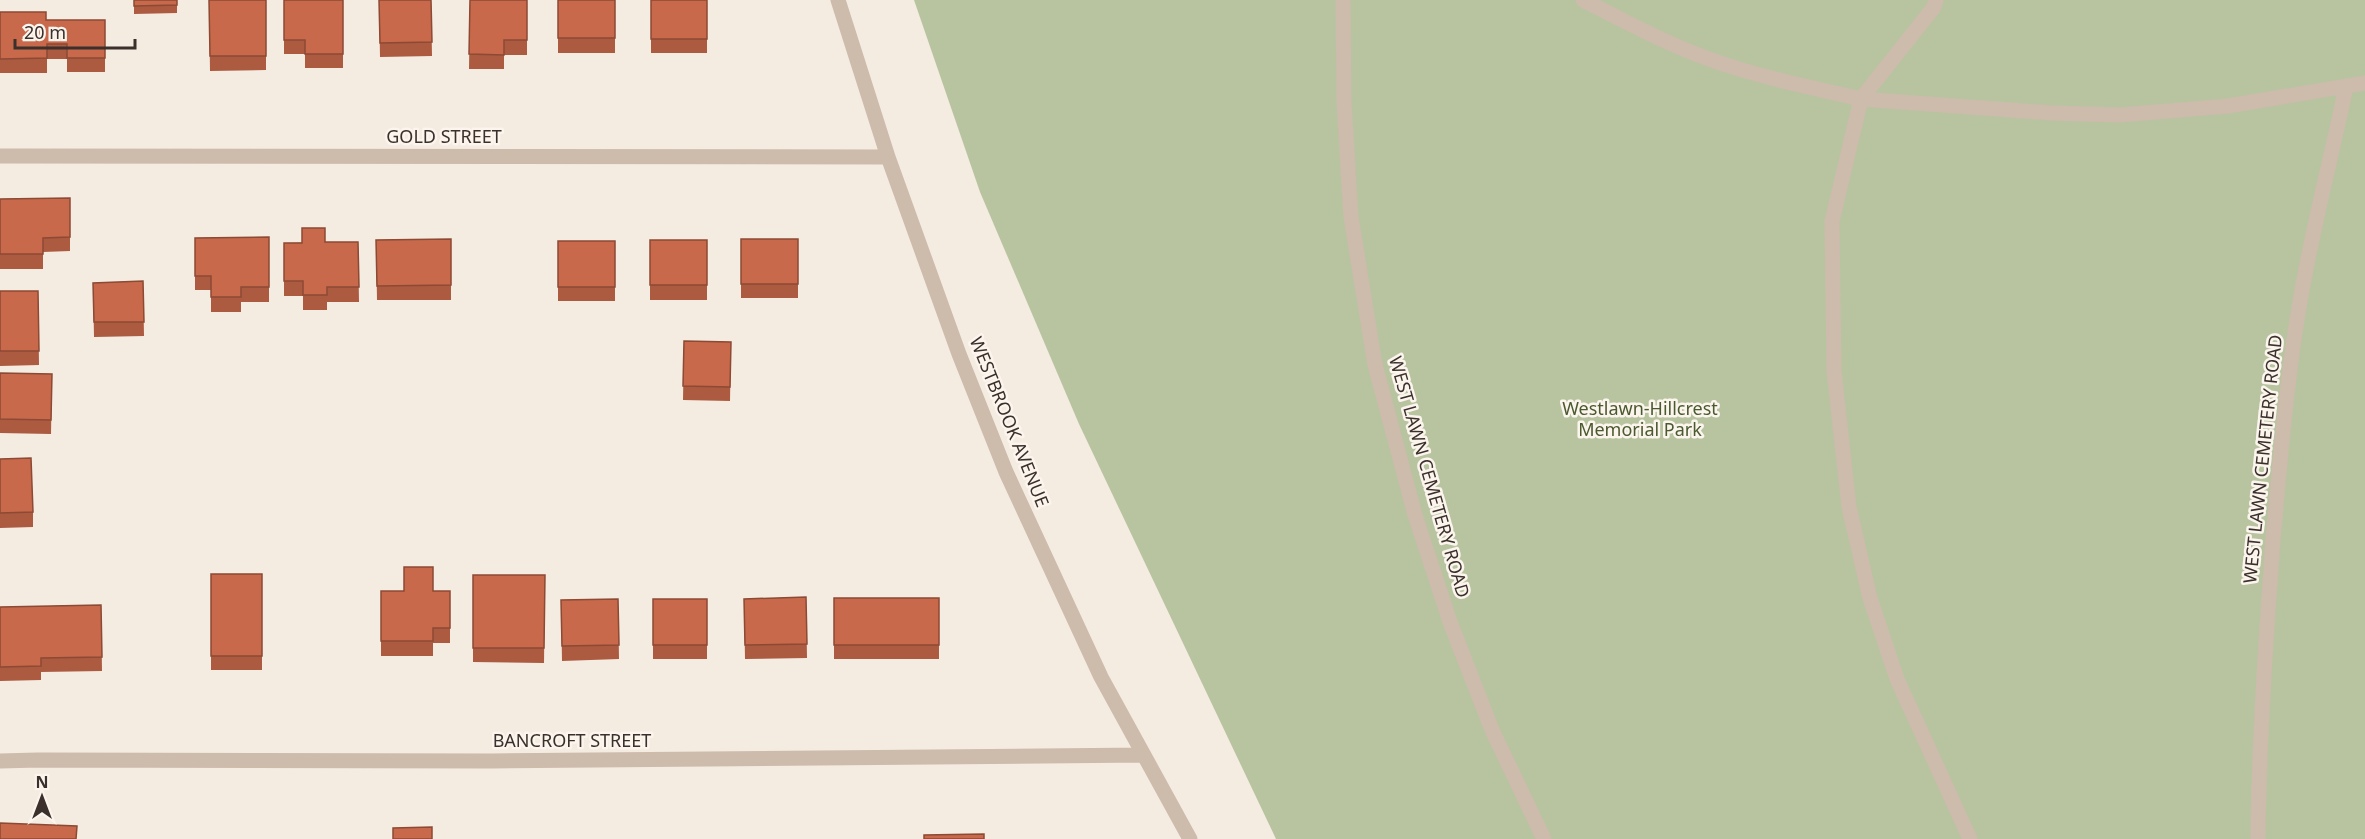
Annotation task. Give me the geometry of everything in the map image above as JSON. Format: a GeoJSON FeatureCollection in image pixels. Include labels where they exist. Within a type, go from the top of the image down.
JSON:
{"type":"FeatureCollection","features":[{"type":"Feature","properties":{"kind":"street","name":"WESTBROOK AVENUE"},"geometry":{"type":"LineString","coordinates":[[838,0],[888,157],[959,354],[1006,472],[1101,677],[1190,839]]}},
{"type":"Feature","properties":{"kind":"street","name":"WEST LAWN CEMETERY ROAD"},"geometry":{"type":"LineString","coordinates":[[1343,0],[1344,103],[1351,217],[1375,365],[1415,515],[1450,622],[1492,730],[1544,839]]}},
{"type":"Feature","properties":{"kind":"street"},"geometry":{"type":"LineString","coordinates":[[1583,0],[1646,33],[1709,59],[1761,75],[1861,99],[2052,113],[2120,115],[2228,106],[2365,83]]}},
{"type":"Feature","properties":{"kind":"street"},"geometry":{"type":"LineString","coordinates":[[1936,0],[1934,7],[1861,99],[1832,221],[1834,371],[1849,507],[1870,598],[1897,679],[1970,839]]}},
{"type":"Feature","properties":{"kind":"street","name":"WEST LAWN CEMETERY ROAD"},"geometry":{"type":"LineString","coordinates":[[2258,839],[2265,644],[2291,363],[2305,274],[2346,87]]}},
{"type":"Feature","properties":{"kind":"street","name":"GOLD STREET"},"geometry":{"type":"LineString","coordinates":[[0,156],[888,157]]}},
{"type":"Feature","properties":{"kind":"street","name":"BANCROFT STREET"},"geometry":{"type":"LineString","coordinates":[[0,761],[492,761],[1144,755]]}},
{"type":"Feature","properties":{"kind":"green space","name":"Westlawn-Hillcrest Memorial Park"},"geometry":{"type":"Polygon","coordinates":[[[914,0],[2365,0],[2365,839],[1276,839],[1079,424],[980,192],[914,0]]]}},
{"type":"Feature","properties":{"kind":"building"},"geometry":{"type":"Polygon","coordinates":[[[134,0],[177,0],[177,5],[134,6],[134,0]]]}},
{"type":"Feature","properties":{"kind":"building"},"geometry":{"type":"Polygon","coordinates":[[[209,0],[266,0],[266,56],[210,56],[209,0]]]}},
{"type":"Feature","properties":{"kind":"building"},"geometry":{"type":"Polygon","coordinates":[[[284,0],[343,0],[343,54],[305,54],[305,40],[284,40],[284,0]]]}},
{"type":"Feature","properties":{"kind":"building"},"geometry":{"type":"Polygon","coordinates":[[[379,0],[431,0],[432,42],[380,43],[379,0]]]}},
{"type":"Feature","properties":{"kind":"building"},"geometry":{"type":"Polygon","coordinates":[[[470,0],[527,0],[527,40],[504,40],[504,55],[469,54],[470,0]]]}},
{"type":"Feature","properties":{"kind":"building"},"geometry":{"type":"Polygon","coordinates":[[[558,0],[615,0],[615,38],[558,38],[558,0]]]}},
{"type":"Feature","properties":{"kind":"building"},"geometry":{"type":"Polygon","coordinates":[[[651,0],[707,0],[707,39],[651,39],[651,0]]]}},
{"type":"Feature","properties":{"kind":"building"},"geometry":{"type":"Polygon","coordinates":[[[0,12],[46,12],[46,20],[105,20],[105,58],[67,58],[67,44],[47,44],[47,58],[0,59],[0,12]]]}},
{"type":"Feature","properties":{"kind":"building"},"geometry":{"type":"Polygon","coordinates":[[[70,198],[70,237],[43,238],[43,254],[0,254],[0,199],[70,198]]]}},
{"type":"Feature","properties":{"kind":"building"},"geometry":{"type":"Polygon","coordinates":[[[302,228],[325,228],[325,242],[358,242],[359,287],[327,287],[327,295],[303,295],[303,281],[284,281],[284,243],[302,243],[302,228]]]}},
{"type":"Feature","properties":{"kind":"building"},"geometry":{"type":"Polygon","coordinates":[[[269,237],[269,287],[241,287],[241,297],[211,297],[211,276],[195,276],[195,238],[269,237]]]}},
{"type":"Feature","properties":{"kind":"building"},"geometry":{"type":"Polygon","coordinates":[[[451,239],[451,285],[377,286],[376,240],[451,239]]]}},
{"type":"Feature","properties":{"kind":"building"},"geometry":{"type":"Polygon","coordinates":[[[741,239],[798,239],[798,284],[741,284],[741,239]]]}},
{"type":"Feature","properties":{"kind":"building"},"geometry":{"type":"Polygon","coordinates":[[[650,240],[707,240],[707,285],[650,285],[650,240]]]}},
{"type":"Feature","properties":{"kind":"building"},"geometry":{"type":"Polygon","coordinates":[[[558,241],[615,241],[615,287],[558,287],[558,241]]]}},
{"type":"Feature","properties":{"kind":"building"},"geometry":{"type":"Polygon","coordinates":[[[143,281],[144,322],[94,322],[93,283],[143,281]]]}},
{"type":"Feature","properties":{"kind":"building"},"geometry":{"type":"Polygon","coordinates":[[[0,291],[38,291],[39,351],[0,351],[0,291]]]}},
{"type":"Feature","properties":{"kind":"building"},"geometry":{"type":"Polygon","coordinates":[[[684,341],[731,342],[730,387],[683,386],[684,341]]]}},
{"type":"Feature","properties":{"kind":"building"},"geometry":{"type":"Polygon","coordinates":[[[0,373],[52,374],[51,420],[0,419],[0,373]]]}},
{"type":"Feature","properties":{"kind":"building"},"geometry":{"type":"Polygon","coordinates":[[[31,458],[33,512],[0,513],[0,459],[31,458]]]}},
{"type":"Feature","properties":{"kind":"building"},"geometry":{"type":"Polygon","coordinates":[[[404,567],[433,567],[433,591],[450,591],[450,628],[433,628],[433,641],[381,641],[381,591],[404,591],[404,567]]]}},
{"type":"Feature","properties":{"kind":"building"},"geometry":{"type":"Polygon","coordinates":[[[211,574],[262,574],[262,656],[211,656],[211,574]]]}},
{"type":"Feature","properties":{"kind":"building"},"geometry":{"type":"Polygon","coordinates":[[[473,575],[545,575],[544,648],[473,648],[473,575]]]}},
{"type":"Feature","properties":{"kind":"building"},"geometry":{"type":"Polygon","coordinates":[[[806,597],[807,644],[745,645],[744,599],[806,597]]]}},
{"type":"Feature","properties":{"kind":"building"},"geometry":{"type":"Polygon","coordinates":[[[834,598],[939,598],[939,645],[834,645],[834,598]]]}},
{"type":"Feature","properties":{"kind":"building"},"geometry":{"type":"Polygon","coordinates":[[[618,599],[619,645],[562,646],[561,600],[618,599]]]}},
{"type":"Feature","properties":{"kind":"building"},"geometry":{"type":"Polygon","coordinates":[[[653,599],[707,599],[707,645],[653,645],[653,599]]]}},
{"type":"Feature","properties":{"kind":"building"},"geometry":{"type":"Polygon","coordinates":[[[101,605],[102,657],[41,658],[41,666],[0,667],[0,607],[101,605]]]}},
{"type":"Feature","properties":{"kind":"building"},"geometry":{"type":"Polygon","coordinates":[[[0,823],[77,826],[76,839],[0,839],[0,823]]]}},
{"type":"Feature","properties":{"kind":"building"},"geometry":{"type":"Polygon","coordinates":[[[432,827],[432,839],[393,839],[393,828],[432,827]]]}},
{"type":"Feature","properties":{"kind":"building"},"geometry":{"type":"Polygon","coordinates":[[[984,834],[984,839],[924,839],[924,835],[984,834]]]}}]}
